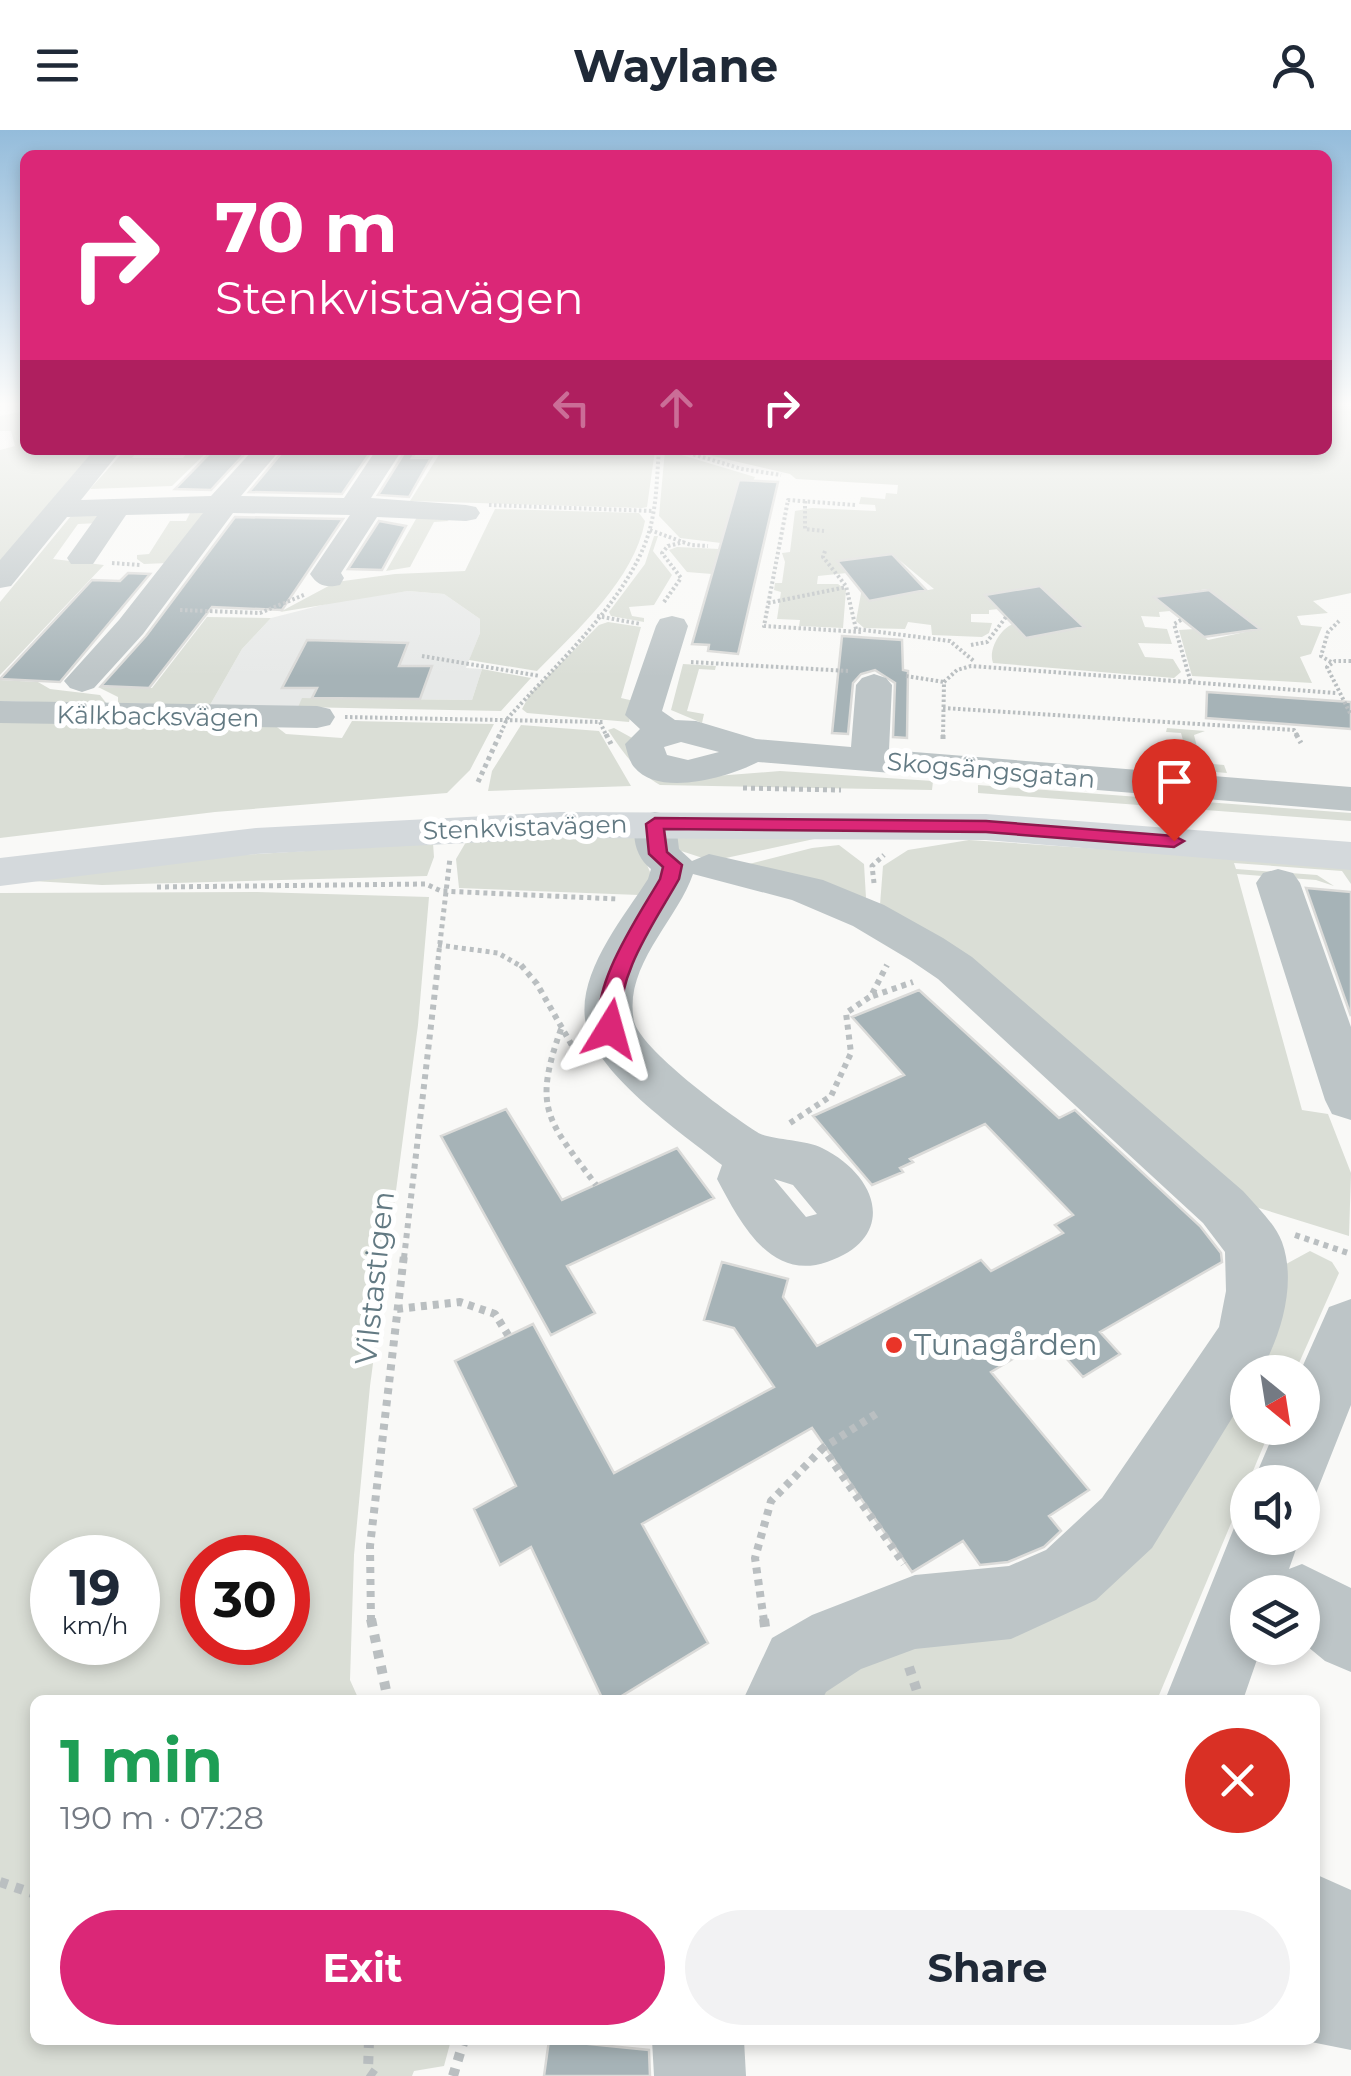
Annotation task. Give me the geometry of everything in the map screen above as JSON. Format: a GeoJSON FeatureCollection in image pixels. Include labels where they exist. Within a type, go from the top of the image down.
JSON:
{"type":"FeatureCollection","features":[{"type":"Feature","properties":{"kind":"main road","name":"Stenkvistavägen"},"geometry":{"type":"LineString","coordinates":[[0,872],[276,840],[656,813],[964,804],[1351,834]]}},
{"type":"Feature","properties":{"kind":"main road","name":"Stenkvistavägen"},"geometry":{"type":"LineString","coordinates":[[0,850],[203,826],[438,808],[986,826],[1351,856]]}},
{"type":"Feature","properties":{"kind":"street"},"geometry":{"type":"LineString","coordinates":[[0,580],[68,495]]}},
{"type":"Feature","properties":{"kind":"street"},"geometry":{"type":"LineString","coordinates":[[82,681],[143,610],[230,495]]}},
{"type":"Feature","properties":{"kind":"street"},"geometry":{"type":"LineString","coordinates":[[329,578],[325,574],[367,495]]}},
{"type":"Feature","properties":{"kind":"street"},"geometry":{"type":"LineString","coordinates":[[55,509],[223,503],[452,511]]}},
{"type":"Feature","properties":{"kind":"street"},"geometry":{"type":"LineString","coordinates":[[82,558],[119,506]]}},
{"type":"Feature","properties":{"kind":"street"},"geometry":{"type":"LineString","coordinates":[[660,733],[642,716],[672,626]]}},
{"type":"Feature","properties":{"kind":"street"},"geometry":{"type":"LineString","coordinates":[[868,760],[873,677]]}},
{"type":"Feature","properties":{"kind":"street","name":"Kälkbacksvägen"},"geometry":{"type":"LineString","coordinates":[[0,712],[317,717]]}},
{"type":"Feature","properties":{"kind":"street","name":"Skogsängsgatan"},"geometry":{"type":"LineString","coordinates":[[660,733],[644,744],[644,754],[662,769],[697,771],[720,766],[751,750],[1351,798]]}},
{"type":"Feature","properties":{"kind":"street"},"geometry":{"type":"LineString","coordinates":[[656,813],[658,854],[672,865],[662,892],[624,960],[609,1016],[610,1029],[649,1075],[741,1150]]}},
{"type":"Feature","properties":{"kind":"street"},"geometry":{"type":"LineString","coordinates":[[709,867],[794,885],[888,924],[955,968],[1223,1207],[1254,1245],[1256,1291],[1248,1336],[1127,1522],[1071,1575],[1011,1602],[914,1612],[838,1641],[800,1665],[786,1691]]}},
{"type":"Feature","properties":{"kind":"street"},"geometry":{"type":"LineString","coordinates":[[1278,883],[1351,1100]]}},
{"type":"Feature","properties":{"kind":"street"},"geometry":{"type":"LineString","coordinates":[[1294,1465],[1351,1326]]}},
{"type":"Feature","properties":{"kind":"street"},"geometry":{"type":"LineString","coordinates":[[1320,1607],[1351,1635]]}},
{"type":"Feature","properties":{"kind":"street"},"geometry":{"type":"LineString","coordinates":[[1210,1694],[1230,1659]]}},
{"type":"Feature","properties":{"kind":"street"},"geometry":{"type":"LineString","coordinates":[[1320,1920],[1351,1942]]}},
{"type":"Feature","properties":{"kind":"street"},"geometry":{"type":"LineString","coordinates":[[1320,2002],[1351,2005]]}},
{"type":"Feature","properties":{"kind":"street"},"geometry":{"type":"LineString","coordinates":[[698,2045],[700,2076]]}},
{"type":"Feature","properties":{"kind":"path"},"geometry":{"type":"LineString","coordinates":[[478,782],[507,719],[597,616],[634,567],[650,530],[655,495]]}},
{"type":"Feature","properties":{"kind":"path"},"geometry":{"type":"LineString","coordinates":[[855,504],[788,500],[764,626],[950,641],[975,662],[1003,670],[1336,693]]}},
{"type":"Feature","properties":{"kind":"path"},"geometry":{"type":"LineString","coordinates":[[805,501],[805,528],[824,531]]}},
{"type":"Feature","properties":{"kind":"path"},"geometry":{"type":"LineString","coordinates":[[452,511],[471,504],[653,511]]}},
{"type":"Feature","properties":{"kind":"path"},"geometry":{"type":"LineString","coordinates":[[650,530],[708,546]]}},
{"type":"Feature","properties":{"kind":"path"},"geometry":{"type":"LineString","coordinates":[[672,626],[661,618],[661,606],[682,578],[662,553],[668,546],[684,542]]}},
{"type":"Feature","properties":{"kind":"path"},"geometry":{"type":"LineString","coordinates":[[826,550],[824,556],[830,566],[848,586],[850,623],[861,632]]}},
{"type":"Feature","properties":{"kind":"path"},"geometry":{"type":"LineString","coordinates":[[82,558],[80,562],[177,566]]}},
{"type":"Feature","properties":{"kind":"path"},"geometry":{"type":"LineString","coordinates":[[143,610],[278,614],[329,578]]}},
{"type":"Feature","properties":{"kind":"path"},"geometry":{"type":"LineString","coordinates":[[768,603],[848,586]]}},
{"type":"Feature","properties":{"kind":"path"},"geometry":{"type":"LineString","coordinates":[[597,616],[672,626]]}},
{"type":"Feature","properties":{"kind":"path"},"geometry":{"type":"LineString","coordinates":[[971,645],[986,642],[1006,617]]}},
{"type":"Feature","properties":{"kind":"path"},"geometry":{"type":"LineString","coordinates":[[1181,620],[1174,624],[1191,683]]}},
{"type":"Feature","properties":{"kind":"path"},"geometry":{"type":"LineString","coordinates":[[1339,621],[1328,632],[1320,656],[1332,663],[1351,660]]}},
{"type":"Feature","properties":{"kind":"path"},"geometry":{"type":"LineString","coordinates":[[422,656],[542,676]]}},
{"type":"Feature","properties":{"kind":"path"},"geometry":{"type":"LineString","coordinates":[[660,660],[944,682]]}},
{"type":"Feature","properties":{"kind":"path"},"geometry":{"type":"LineString","coordinates":[[944,766],[944,682],[954,671],[975,662]]}},
{"type":"Feature","properties":{"kind":"path"},"geometry":{"type":"LineString","coordinates":[[1332,663],[1327,673],[1351,715]]}},
{"type":"Feature","properties":{"kind":"path"},"geometry":{"type":"LineString","coordinates":[[730,664],[730,674]]}},
{"type":"Feature","properties":{"kind":"path"},"geometry":{"type":"LineString","coordinates":[[799,681],[801,668]]}},
{"type":"Feature","properties":{"kind":"path"},"geometry":{"type":"LineString","coordinates":[[1343,704],[1351,704]]}},
{"type":"Feature","properties":{"kind":"path"},"geometry":{"type":"LineString","coordinates":[[943,708],[1294,730],[1301,743]]}},
{"type":"Feature","properties":{"kind":"path"},"geometry":{"type":"LineString","coordinates":[[994,711],[994,725]]}},
{"type":"Feature","properties":{"kind":"path"},"geometry":{"type":"LineString","coordinates":[[1069,715],[1070,728]]}},
{"type":"Feature","properties":{"kind":"path"},"geometry":{"type":"LineString","coordinates":[[317,717],[590,721],[660,733]]}},
{"type":"Feature","properties":{"kind":"path"},"geometry":{"type":"LineString","coordinates":[[1148,720],[1150,733]]}},
{"type":"Feature","properties":{"kind":"path"},"geometry":{"type":"LineString","coordinates":[[1220,725],[1222,734]]}},
{"type":"Feature","properties":{"kind":"path"},"geometry":{"type":"LineString","coordinates":[[741,1150],[831,1096],[851,1054],[846,1014],[871,996],[888,924],[875,897],[872,866],[886,853]]}},
{"type":"Feature","properties":{"kind":"path","name":"Vilstastigen"},"geometry":{"type":"LineString","coordinates":[[387,1695],[370,1633],[370,1546],[450,860]]}},
{"type":"Feature","properties":{"kind":"path"},"geometry":{"type":"LineString","coordinates":[[147,887],[426,884],[444,891],[643,900],[662,892]]}},
{"type":"Feature","properties":{"kind":"path"},"geometry":{"type":"LineString","coordinates":[[438,944],[484,948],[514,958],[538,980],[578,1056]]}},
{"type":"Feature","properties":{"kind":"path"},"geometry":{"type":"LineString","coordinates":[[561,1028],[544,1072],[544,1111],[596,1184]]}},
{"type":"Feature","properties":{"kind":"path"},"geometry":{"type":"LineString","coordinates":[[397,1309],[460,1302],[495,1314],[508,1335]]}},
{"type":"Feature","properties":{"kind":"path"},"geometry":{"type":"LineString","coordinates":[[786,1691],[764,1625],[755,1558],[771,1501],[823,1448],[876,1414]]}},
{"type":"Feature","properties":{"kind":"path"},"geometry":{"type":"LineString","coordinates":[[823,1448],[936,1610]]}},
{"type":"Feature","properties":{"kind":"path"},"geometry":{"type":"LineString","coordinates":[[0,1882],[30,1892]]}},
{"type":"Feature","properties":{"kind":"path"},"geometry":{"type":"LineString","coordinates":[[369,2045],[368,2071],[375,2076]]}},
{"type":"Feature","properties":{"kind":"path"},"geometry":{"type":"LineString","coordinates":[[453,2076],[462,2045]]}},
{"type":"Feature","properties":{"kind":"shaded area"},"geometry":{"type":"Polygon","coordinates":[[[0,495],[61,495],[0,565],[0,495]]]}},
{"type":"Feature","properties":{"kind":"shaded area"},"geometry":{"type":"Polygon","coordinates":[[[414,495],[649,495],[647,507],[642,508],[410,501],[414,495]]]}},
{"type":"Feature","properties":{"kind":"shaded area"},"geometry":{"type":"Polygon","coordinates":[[[661,495],[746,495],[721,543],[680,538],[659,516],[661,495]]]}},
{"type":"Feature","properties":{"kind":"shaded area"},"geometry":{"type":"Polygon","coordinates":[[[886,495],[1351,495],[1351,593],[1313,601],[1328,613],[1297,616],[1301,625],[1322,627],[1311,654],[1300,657],[1312,683],[1192,676],[1179,630],[1195,629],[1208,640],[1259,629],[1207,589],[1155,597],[1170,611],[1159,612],[1160,617],[1141,616],[1145,627],[1167,629],[1172,644],[1138,643],[1145,657],[1173,659],[1181,672],[1174,678],[993,663],[996,640],[1013,624],[1029,638],[1083,626],[1040,586],[986,595],[998,609],[989,610],[989,614],[971,614],[971,622],[992,623],[989,633],[982,637],[932,635],[931,625],[908,622],[905,629],[864,628],[856,621],[862,588],[872,600],[934,589],[892,554],[838,561],[847,573],[818,576],[817,584],[838,584],[846,590],[843,628],[799,626],[800,620],[777,619],[781,592],[774,590],[775,583],[782,583],[782,553],[790,552],[795,511],[876,511],[875,505],[859,504],[861,497],[885,499],[886,495]]]}},
{"type":"Feature","properties":{"kind":"shaded area"},"geometry":{"type":"Polygon","coordinates":[[[216,507],[168,563],[144,564],[137,559],[137,555],[149,554],[170,521],[186,521],[190,513],[216,507]]]}},
{"type":"Feature","properties":{"kind":"shaded area"},"geometry":{"type":"Polygon","coordinates":[[[495,509],[639,513],[645,521],[639,543],[617,584],[537,671],[469,660],[480,633],[480,619],[444,594],[408,591],[280,612],[336,582],[465,571],[495,509]]]}},
{"type":"Feature","properties":{"kind":"shaded area"},"geometry":{"type":"Polygon","coordinates":[[[107,511],[99,523],[78,524],[53,559],[104,565],[0,675],[0,602],[71,516],[107,511]]]}},
{"type":"Feature","properties":{"kind":"shaded area"},"geometry":{"type":"Polygon","coordinates":[[[420,512],[432,512],[449,521],[434,522],[410,567],[386,571],[420,512]]]}},
{"type":"Feature","properties":{"kind":"shaded area"},"geometry":{"type":"Polygon","coordinates":[[[654,536],[658,536],[653,551],[672,575],[654,605],[629,607],[632,616],[644,618],[644,622],[611,616],[609,612],[645,564],[654,536]]]}},
{"type":"Feature","properties":{"kind":"shaded area"},"geometry":{"type":"Polygon","coordinates":[[[719,549],[712,574],[687,572],[669,550],[719,549]]]}},
{"type":"Feature","properties":{"kind":"shaded area"},"geometry":{"type":"Polygon","coordinates":[[[408,591],[444,594],[480,619],[480,633],[466,668],[482,669],[472,700],[303,698],[298,707],[210,705],[242,649],[271,618],[338,601],[408,591]]]}},
{"type":"Feature","properties":{"kind":"shaded area"},"geometry":{"type":"Polygon","coordinates":[[[207,617],[271,618],[242,649],[210,705],[118,703],[118,697],[98,687],[152,688],[207,617]]]}},
{"type":"Feature","properties":{"kind":"shaded area"},"geometry":{"type":"Polygon","coordinates":[[[608,622],[641,627],[621,698],[634,701],[629,722],[527,713],[522,709],[530,694],[599,625],[608,622]]]}},
{"type":"Feature","properties":{"kind":"shaded area"},"geometry":{"type":"Polygon","coordinates":[[[683,664],[716,666],[715,670],[699,669],[687,711],[704,714],[702,723],[671,710],[683,664]]]}},
{"type":"Feature","properties":{"kind":"shaded area"},"geometry":{"type":"Polygon","coordinates":[[[482,669],[531,678],[501,711],[298,707],[302,698],[472,700],[482,669]]]}},
{"type":"Feature","properties":{"kind":"shaded area"},"geometry":{"type":"Polygon","coordinates":[[[0,680],[38,682],[50,689],[100,695],[107,704],[0,701],[0,680]]]}},
{"type":"Feature","properties":{"kind":"shaded area"},"geometry":{"type":"Polygon","coordinates":[[[0,719],[161,726],[273,724],[286,734],[342,738],[352,721],[494,724],[470,770],[447,793],[215,812],[0,838],[0,719]]]}},
{"type":"Feature","properties":{"kind":"shaded area"},"geometry":{"type":"Polygon","coordinates":[[[521,725],[599,731],[631,786],[488,791],[492,771],[521,725]]]}},
{"type":"Feature","properties":{"kind":"shaded area"},"geometry":{"type":"Polygon","coordinates":[[[614,728],[703,777],[780,771],[933,781],[932,790],[660,785],[625,754],[608,730],[614,728]]]}},
{"type":"Feature","properties":{"kind":"shaded area"},"geometry":{"type":"Polygon","coordinates":[[[1167,728],[1205,731],[1194,735],[1201,763],[1224,765],[1227,773],[1167,768],[1166,761],[1189,762],[1181,733],[1166,732],[1167,728]]]}},
{"type":"Feature","properties":{"kind":"shaded area"},"geometry":{"type":"Polygon","coordinates":[[[978,785],[1351,813],[1351,821],[978,793],[978,785]]]}},
{"type":"Feature","properties":{"kind":"shaded area"},"geometry":{"type":"Polygon","coordinates":[[[677,829],[828,836],[712,861],[675,849],[677,829]]]}},
{"type":"Feature","properties":{"kind":"shaded area"},"geometry":{"type":"Polygon","coordinates":[[[634,834],[653,879],[639,895],[459,888],[456,859],[466,842],[634,834]]]}},
{"type":"Feature","properties":{"kind":"shaded area"},"geometry":{"type":"Polygon","coordinates":[[[969,840],[1351,866],[1351,884],[1342,871],[1234,863],[1236,869],[1317,875],[1334,886],[1316,880],[1237,874],[1302,1110],[1328,1114],[1351,1173],[1349,1236],[1233,1200],[880,905],[883,866],[908,850],[969,840]]]}},
{"type":"Feature","properties":{"kind":"shaded area"},"geometry":{"type":"Polygon","coordinates":[[[433,843],[434,857],[427,876],[102,885],[33,881],[194,858],[433,843]]]}},
{"type":"Feature","properties":{"kind":"shaded area"},"geometry":{"type":"Polygon","coordinates":[[[839,845],[864,864],[866,898],[749,864],[812,848],[839,845]]]}},
{"type":"Feature","properties":{"kind":"shaded area"},"geometry":{"type":"Polygon","coordinates":[[[257,892],[429,897],[418,1025],[370,1386],[354,1555],[350,1680],[357,1695],[30,1695],[30,2045],[450,2045],[444,2066],[414,2071],[412,2076],[0,2076],[0,893],[257,892]]]}},
{"type":"Feature","properties":{"kind":"shaded area"},"geometry":{"type":"Polygon","coordinates":[[[1310,1251],[1332,1262],[1339,1273],[1303,1355],[1263,1355],[1277,1269],[1310,1251]]]}},
{"type":"Feature","properties":{"kind":"shaded area"},"geometry":{"type":"Polygon","coordinates":[[[1230,1401],[1230,1445],[1264,1445],[1255,1465],[1230,1465],[1230,1526],[1159,1695],[821,1695],[821,1680],[877,1649],[1002,1630],[1230,1401]]]}},
{"type":"Feature","properties":{"kind":"building"},"geometry":{"type":"Polygon","coordinates":[[[735,495],[775,495],[738,654],[708,651],[709,645],[692,644],[735,495]]]}},
{"type":"Feature","properties":{"kind":"building"},"geometry":{"type":"Polygon","coordinates":[[[235,517],[343,519],[282,610],[212,607],[149,688],[101,686],[146,636],[235,517]]]}},
{"type":"Feature","properties":{"kind":"building"},"geometry":{"type":"Polygon","coordinates":[[[379,521],[406,526],[382,570],[348,569],[379,521]]]}},
{"type":"Feature","properties":{"kind":"building"},"geometry":{"type":"Polygon","coordinates":[[[892,554],[926,590],[869,601],[837,561],[892,554]]]}},
{"type":"Feature","properties":{"kind":"building"},"geometry":{"type":"Polygon","coordinates":[[[128,573],[150,574],[60,682],[0,679],[92,580],[120,581],[128,573]]]}},
{"type":"Feature","properties":{"kind":"building"},"geometry":{"type":"Polygon","coordinates":[[[1040,586],[1084,627],[1026,638],[985,595],[1040,586]]]}},
{"type":"Feature","properties":{"kind":"building"},"geometry":{"type":"Polygon","coordinates":[[[1209,590],[1260,629],[1204,637],[1154,597],[1209,590]]]}},
{"type":"Feature","properties":{"kind":"building"},"geometry":{"type":"Polygon","coordinates":[[[842,636],[902,640],[903,670],[908,671],[907,738],[893,737],[895,683],[875,670],[861,674],[853,683],[848,734],[832,733],[842,636]]]}},
{"type":"Feature","properties":{"kind":"building"},"geometry":{"type":"Polygon","coordinates":[[[307,640],[408,643],[399,666],[432,666],[420,699],[312,698],[317,688],[282,688],[307,640]]]}},
{"type":"Feature","properties":{"kind":"building"},"geometry":{"type":"Polygon","coordinates":[[[1207,692],[1351,702],[1351,729],[1206,718],[1207,692]]]}},
{"type":"Feature","properties":{"kind":"building"},"geometry":{"type":"Polygon","coordinates":[[[1306,888],[1351,892],[1351,1016],[1306,888]]]}},
{"type":"Feature","properties":{"kind":"building","name":"Tunagården"},"geometry":{"type":"Polygon","coordinates":[[[919,990],[1059,1118],[1075,1110],[1200,1226],[1221,1253],[1222,1262],[1100,1332],[1120,1354],[1083,1377],[1048,1338],[991,1372],[1089,1490],[1049,1516],[1061,1531],[1044,1547],[1008,1562],[980,1565],[963,1541],[912,1572],[812,1428],[642,1524],[708,1643],[623,1695],[601,1695],[531,1547],[500,1565],[474,1509],[516,1486],[455,1361],[533,1324],[614,1473],[774,1387],[734,1328],[704,1320],[722,1262],[788,1279],[783,1297],[817,1346],[981,1260],[991,1271],[1063,1233],[1055,1225],[1073,1215],[985,1124],[910,1159],[913,1162],[900,1168],[903,1172],[872,1185],[813,1116],[904,1075],[852,1017],[919,990]]]}},
{"type":"Feature","properties":{"kind":"building"},"geometry":{"type":"Polygon","coordinates":[[[506,1109],[562,1200],[677,1148],[714,1198],[567,1266],[595,1313],[551,1335],[441,1136],[506,1109]]]}},
{"type":"Feature","properties":{"kind":"building"},"geometry":{"type":"Polygon","coordinates":[[[548,2045],[649,2050],[650,2076],[544,2076],[548,2045]]]}},
{"type":"Feature","properties":{"kind":"place","name":"Tunagården"},"geometry":{"type":"Point","coordinates":[894,1345]}},
{"type":"Feature","properties":{"kind":"route"},"geometry":{"type":"LineString","coordinates":[[610,1029],[614,990],[624,960],[670,879],[672,865],[658,854],[655,824],[986,826],[1174,841]]}}]}
